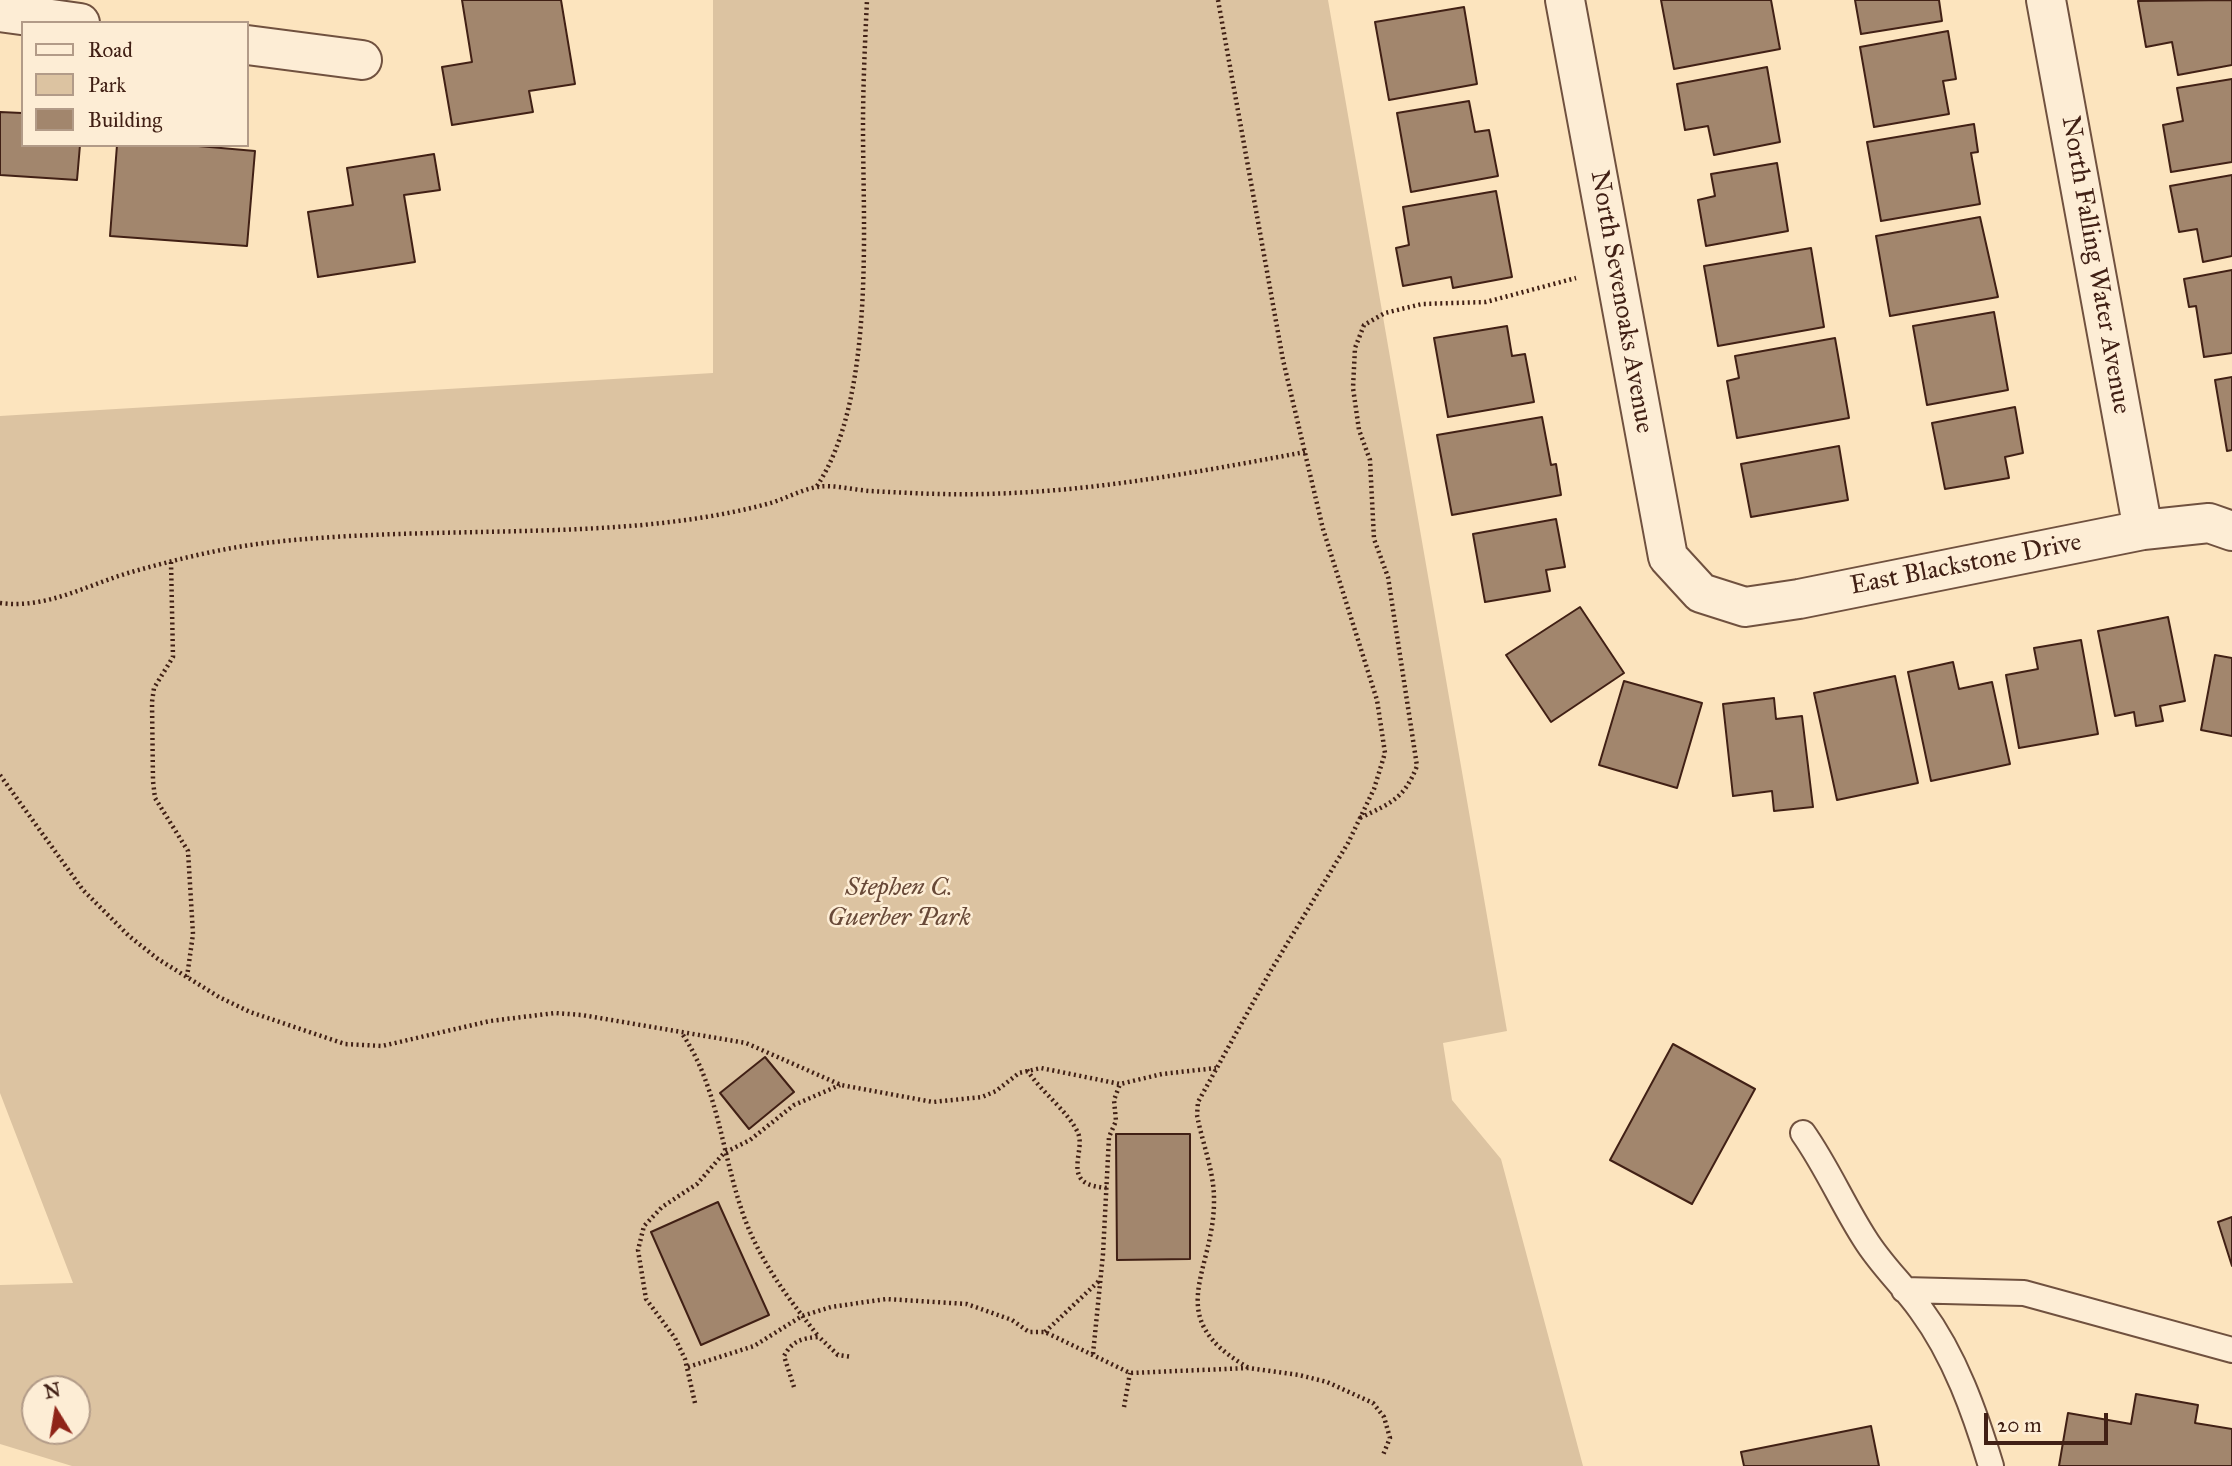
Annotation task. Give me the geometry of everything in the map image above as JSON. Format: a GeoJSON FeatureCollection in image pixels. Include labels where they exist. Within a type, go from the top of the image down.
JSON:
{"type":"FeatureCollection","features":[{"type":"Feature","properties":{"kind":"street","name":"North Sevenoaks Avenue"},"geometry":{"type":"LineString","coordinates":[[1565,0],[1668,557],[1700,593]]}},
{"type":"Feature","properties":{"kind":"street","name":"North Falling Water Avenue"},"geometry":{"type":"LineString","coordinates":[[2046,0],[2143,530]]}},
{"type":"Feature","properties":{"kind":"street"},"geometry":{"type":"LineString","coordinates":[[0,12],[65,21]]}},
{"type":"Feature","properties":{"kind":"street"},"geometry":{"type":"LineString","coordinates":[[248,45],[362,60]]}},
{"type":"Feature","properties":{"kind":"street","name":"East Blackstone Drive"},"geometry":{"type":"LineString","coordinates":[[1700,593],[1745,607],[2143,530],[2209,523],[2232,531]]}},
{"type":"Feature","properties":{"kind":"lane"},"geometry":{"type":"LineString","coordinates":[[1803,1133],[1823,1161],[1865,1239],[1922,1311],[1946,1352],[1976,1417],[1991,1466]]}},
{"type":"Feature","properties":{"kind":"lane"},"geometry":{"type":"LineString","coordinates":[[1904,1290],[2024,1293],[2232,1350]]}},
{"type":"Feature","properties":{"kind":"path"},"geometry":{"type":"LineString","coordinates":[[817,487],[828,470],[843,420],[860,335],[865,264],[863,116],[867,0]]}},
{"type":"Feature","properties":{"kind":"path"},"geometry":{"type":"LineString","coordinates":[[1219,0],[1283,360],[1323,529],[1367,663],[1380,716],[1385,754],[1383,766],[1360,818],[1198,1102],[1197,1115],[1214,1202],[1200,1273],[1200,1319],[1208,1337],[1249,1368]]}},
{"type":"Feature","properties":{"kind":"path"},"geometry":{"type":"LineString","coordinates":[[1360,818],[1396,801],[1410,785],[1417,766],[1388,577],[1374,539],[1370,460],[1359,430],[1353,388],[1354,348],[1364,325],[1385,313],[1422,304],[1486,302],[1580,277]]}},
{"type":"Feature","properties":{"kind":"path"},"geometry":{"type":"LineString","coordinates":[[0,603],[25,604],[52,600],[171,562],[257,544],[360,534],[444,531],[545,533],[678,521],[767,504],[817,487],[947,494],[1037,491],[1149,481],[1305,452]]}},
{"type":"Feature","properties":{"kind":"path"},"geometry":{"type":"LineString","coordinates":[[171,562],[173,657],[155,688],[152,702],[153,781],[155,798],[188,851],[193,934],[187,977]]}},
{"type":"Feature","properties":{"kind":"path"},"geometry":{"type":"LineString","coordinates":[[0,775],[83,890],[129,936],[187,977],[250,1012],[345,1044],[382,1046],[490,1021],[555,1013],[582,1014],[682,1034],[746,1043],[841,1084],[933,1102],[953,1102],[996,1091],[1027,1070],[1041,1068],[1120,1084],[1162,1074],[1217,1068]]}},
{"type":"Feature","properties":{"kind":"path"},"geometry":{"type":"LineString","coordinates":[[682,1034],[705,1077],[741,1209],[761,1255],[785,1295],[819,1337],[838,1355],[852,1357]]}},
{"type":"Feature","properties":{"kind":"path"},"geometry":{"type":"LineString","coordinates":[[1027,1070],[1041,1091],[1064,1111],[1079,1135],[1082,1145],[1078,1174],[1083,1181],[1094,1187],[1107,1188]]}},
{"type":"Feature","properties":{"kind":"path"},"geometry":{"type":"LineString","coordinates":[[695,1403],[688,1367],[675,1338],[646,1298],[638,1250],[644,1226],[662,1207],[697,1184],[716,1167],[724,1153],[750,1140],[794,1105],[841,1084]]}},
{"type":"Feature","properties":{"kind":"path"},"geometry":{"type":"LineString","coordinates":[[1093,1354],[1101,1279],[1109,1137],[1116,1121],[1114,1100],[1120,1084]]}},
{"type":"Feature","properties":{"kind":"path"},"geometry":{"type":"LineString","coordinates":[[1045,1332],[1101,1279]]}},
{"type":"Feature","properties":{"kind":"path"},"geometry":{"type":"LineString","coordinates":[[688,1367],[754,1346],[802,1317],[860,1302],[886,1299],[967,1304],[1012,1320],[1029,1332],[1045,1332],[1130,1373],[1249,1368],[1327,1382],[1373,1403],[1384,1418],[1390,1438],[1383,1455]]}},
{"type":"Feature","properties":{"kind":"path"},"geometry":{"type":"LineString","coordinates":[[794,1387],[784,1356],[789,1346],[803,1338],[819,1337]]}},
{"type":"Feature","properties":{"kind":"path"},"geometry":{"type":"LineString","coordinates":[[1124,1407],[1130,1373]]}},
{"type":"Feature","properties":{"kind":"green space","name":"Stephen C. Guerber Park"},"geometry":{"type":"Polygon","coordinates":[[[713,0],[1328,0],[1507,1031],[1443,1043],[1452,1100],[1501,1159],[1583,1466],[72,1466],[0,1444],[0,1285],[73,1283],[0,1093],[0,416],[713,373],[713,0]]]}},
{"type":"Feature","properties":{"kind":"building"},"geometry":{"type":"Polygon","coordinates":[[[462,0],[561,0],[575,84],[529,91],[533,112],[452,125],[442,67],[472,62],[462,0]]]}},
{"type":"Feature","properties":{"kind":"building"},"geometry":{"type":"Polygon","coordinates":[[[1661,0],[1771,0],[1780,49],[1674,69],[1661,0]]]}},
{"type":"Feature","properties":{"kind":"building"},"geometry":{"type":"Polygon","coordinates":[[[1855,0],[1939,0],[1942,21],[1861,34],[1855,0]]]}},
{"type":"Feature","properties":{"kind":"building"},"geometry":{"type":"Polygon","coordinates":[[[2232,0],[2232,65],[2178,75],[2172,42],[2146,47],[2138,1],[2232,0]]]}},
{"type":"Feature","properties":{"kind":"building"},"geometry":{"type":"Polygon","coordinates":[[[1464,7],[1477,84],[1389,100],[1375,22],[1464,7]]]}},
{"type":"Feature","properties":{"kind":"building"},"geometry":{"type":"Polygon","coordinates":[[[1948,31],[1956,79],[1943,81],[1949,114],[1874,127],[1860,47],[1948,31]]]}},
{"type":"Feature","properties":{"kind":"building"},"geometry":{"type":"Polygon","coordinates":[[[1767,67],[1780,142],[1714,155],[1708,126],[1685,130],[1677,84],[1767,67]]]}},
{"type":"Feature","properties":{"kind":"building"},"geometry":{"type":"Polygon","coordinates":[[[2232,79],[2232,162],[2171,172],[2163,125],[2183,121],[2177,88],[2232,79]]]}},
{"type":"Feature","properties":{"kind":"building"},"geometry":{"type":"Polygon","coordinates":[[[1469,101],[1475,132],[1489,130],[1498,176],[1411,192],[1397,113],[1469,101]]]}},
{"type":"Feature","properties":{"kind":"building"},"geometry":{"type":"Polygon","coordinates":[[[0,112],[21,113],[21,147],[80,147],[77,180],[0,175],[0,112]]]}},
{"type":"Feature","properties":{"kind":"building"},"geometry":{"type":"Polygon","coordinates":[[[1974,124],[1978,152],[1971,153],[1980,204],[1881,221],[1867,142],[1974,124]]]}},
{"type":"Feature","properties":{"kind":"building"},"geometry":{"type":"Polygon","coordinates":[[[117,147],[210,147],[255,151],[247,246],[110,236],[117,147]]]}},
{"type":"Feature","properties":{"kind":"building"},"geometry":{"type":"Polygon","coordinates":[[[434,154],[440,190],[404,195],[415,262],[318,277],[308,212],[353,205],[347,168],[434,154]]]}},
{"type":"Feature","properties":{"kind":"building"},"geometry":{"type":"Polygon","coordinates":[[[1777,163],[1788,231],[1706,246],[1698,200],[1715,196],[1711,174],[1777,163]]]}},
{"type":"Feature","properties":{"kind":"building"},"geometry":{"type":"Polygon","coordinates":[[[2232,175],[2232,256],[2203,262],[2197,229],[2179,232],[2170,186],[2232,175]]]}},
{"type":"Feature","properties":{"kind":"building"},"geometry":{"type":"Polygon","coordinates":[[[1496,191],[1512,277],[1453,288],[1451,277],[1403,286],[1396,248],[1409,245],[1403,207],[1496,191]]]}},
{"type":"Feature","properties":{"kind":"building"},"geometry":{"type":"Polygon","coordinates":[[[1980,217],[1998,297],[1890,316],[1876,236],[1980,217]]]}},
{"type":"Feature","properties":{"kind":"building"},"geometry":{"type":"Polygon","coordinates":[[[1811,248],[1824,327],[1718,346],[1704,266],[1811,248]]]}},
{"type":"Feature","properties":{"kind":"building"},"geometry":{"type":"Polygon","coordinates":[[[2232,270],[2232,353],[2204,357],[2196,306],[2189,307],[2184,279],[2232,270]]]}},
{"type":"Feature","properties":{"kind":"building"},"geometry":{"type":"Polygon","coordinates":[[[1994,312],[2008,390],[1927,405],[1913,326],[1994,312]]]}},
{"type":"Feature","properties":{"kind":"building"},"geometry":{"type":"Polygon","coordinates":[[[1507,326],[1512,356],[1525,354],[1534,402],[1448,417],[1434,338],[1507,326]]]}},
{"type":"Feature","properties":{"kind":"building"},"geometry":{"type":"Polygon","coordinates":[[[1835,338],[1849,418],[1737,438],[1727,381],[1739,378],[1735,356],[1835,338]]]}},
{"type":"Feature","properties":{"kind":"building"},"geometry":{"type":"Polygon","coordinates":[[[2232,377],[2232,450],[2227,451],[2215,380],[2232,377]]]}},
{"type":"Feature","properties":{"kind":"building"},"geometry":{"type":"Polygon","coordinates":[[[2015,407],[2023,453],[2005,457],[2009,478],[1945,489],[1932,423],[2015,407]]]}},
{"type":"Feature","properties":{"kind":"building"},"geometry":{"type":"Polygon","coordinates":[[[1542,417],[1551,465],[1556,464],[1561,495],[1452,515],[1437,435],[1542,417]]]}},
{"type":"Feature","properties":{"kind":"building"},"geometry":{"type":"Polygon","coordinates":[[[1839,446],[1848,500],[1751,517],[1741,464],[1839,446]]]}},
{"type":"Feature","properties":{"kind":"building"},"geometry":{"type":"Polygon","coordinates":[[[1556,519],[1565,567],[1546,570],[1550,591],[1485,602],[1473,534],[1556,519]]]}},
{"type":"Feature","properties":{"kind":"building"},"geometry":{"type":"Polygon","coordinates":[[[1580,607],[1624,673],[1551,722],[1506,655],[1580,607]]]}},
{"type":"Feature","properties":{"kind":"building"},"geometry":{"type":"Polygon","coordinates":[[[2168,617],[2185,701],[2160,706],[2163,721],[2136,726],[2134,712],[2115,716],[2098,631],[2168,617]]]}},
{"type":"Feature","properties":{"kind":"building"},"geometry":{"type":"Polygon","coordinates":[[[2081,640],[2098,734],[2019,748],[2006,675],[2038,669],[2034,648],[2081,640]]]}},
{"type":"Feature","properties":{"kind":"building"},"geometry":{"type":"Polygon","coordinates":[[[2215,655],[2232,658],[2232,736],[2201,730],[2215,655]]]}},
{"type":"Feature","properties":{"kind":"building"},"geometry":{"type":"Polygon","coordinates":[[[1953,662],[1959,689],[1992,682],[2010,764],[1931,781],[1908,672],[1953,662]]]}},
{"type":"Feature","properties":{"kind":"building"},"geometry":{"type":"Polygon","coordinates":[[[1895,676],[1918,783],[1837,800],[1814,693],[1895,676]]]}},
{"type":"Feature","properties":{"kind":"building"},"geometry":{"type":"Polygon","coordinates":[[[1624,681],[1702,703],[1677,788],[1599,765],[1624,681]]]}},
{"type":"Feature","properties":{"kind":"building"},"geometry":{"type":"Polygon","coordinates":[[[1774,698],[1776,719],[1802,716],[1813,807],[1774,811],[1772,791],[1733,796],[1723,704],[1774,698]]]}},
{"type":"Feature","properties":{"kind":"building"},"geometry":{"type":"Polygon","coordinates":[[[1673,1044],[1755,1089],[1692,1204],[1610,1160],[1673,1044]]]}},
{"type":"Feature","properties":{"kind":"building"},"geometry":{"type":"Polygon","coordinates":[[[765,1057],[794,1092],[749,1129],[720,1093],[765,1057]]]}},
{"type":"Feature","properties":{"kind":"building"},"geometry":{"type":"Polygon","coordinates":[[[1116,1134],[1190,1134],[1190,1259],[1117,1260],[1116,1134]]]}},
{"type":"Feature","properties":{"kind":"building"},"geometry":{"type":"Polygon","coordinates":[[[718,1202],[769,1315],[701,1345],[651,1232],[718,1202]]]}},
{"type":"Feature","properties":{"kind":"building"},"geometry":{"type":"Polygon","coordinates":[[[2232,1217],[2232,1266],[2218,1222],[2232,1217]]]}},
{"type":"Feature","properties":{"kind":"building"},"geometry":{"type":"Polygon","coordinates":[[[2136,1394],[2198,1405],[2195,1423],[2232,1429],[2232,1466],[2059,1466],[2068,1413],[2131,1424],[2136,1394]]]}},
{"type":"Feature","properties":{"kind":"building"},"geometry":{"type":"Polygon","coordinates":[[[1871,1426],[1879,1466],[1744,1466],[1741,1452],[1871,1426]]]}}]}
